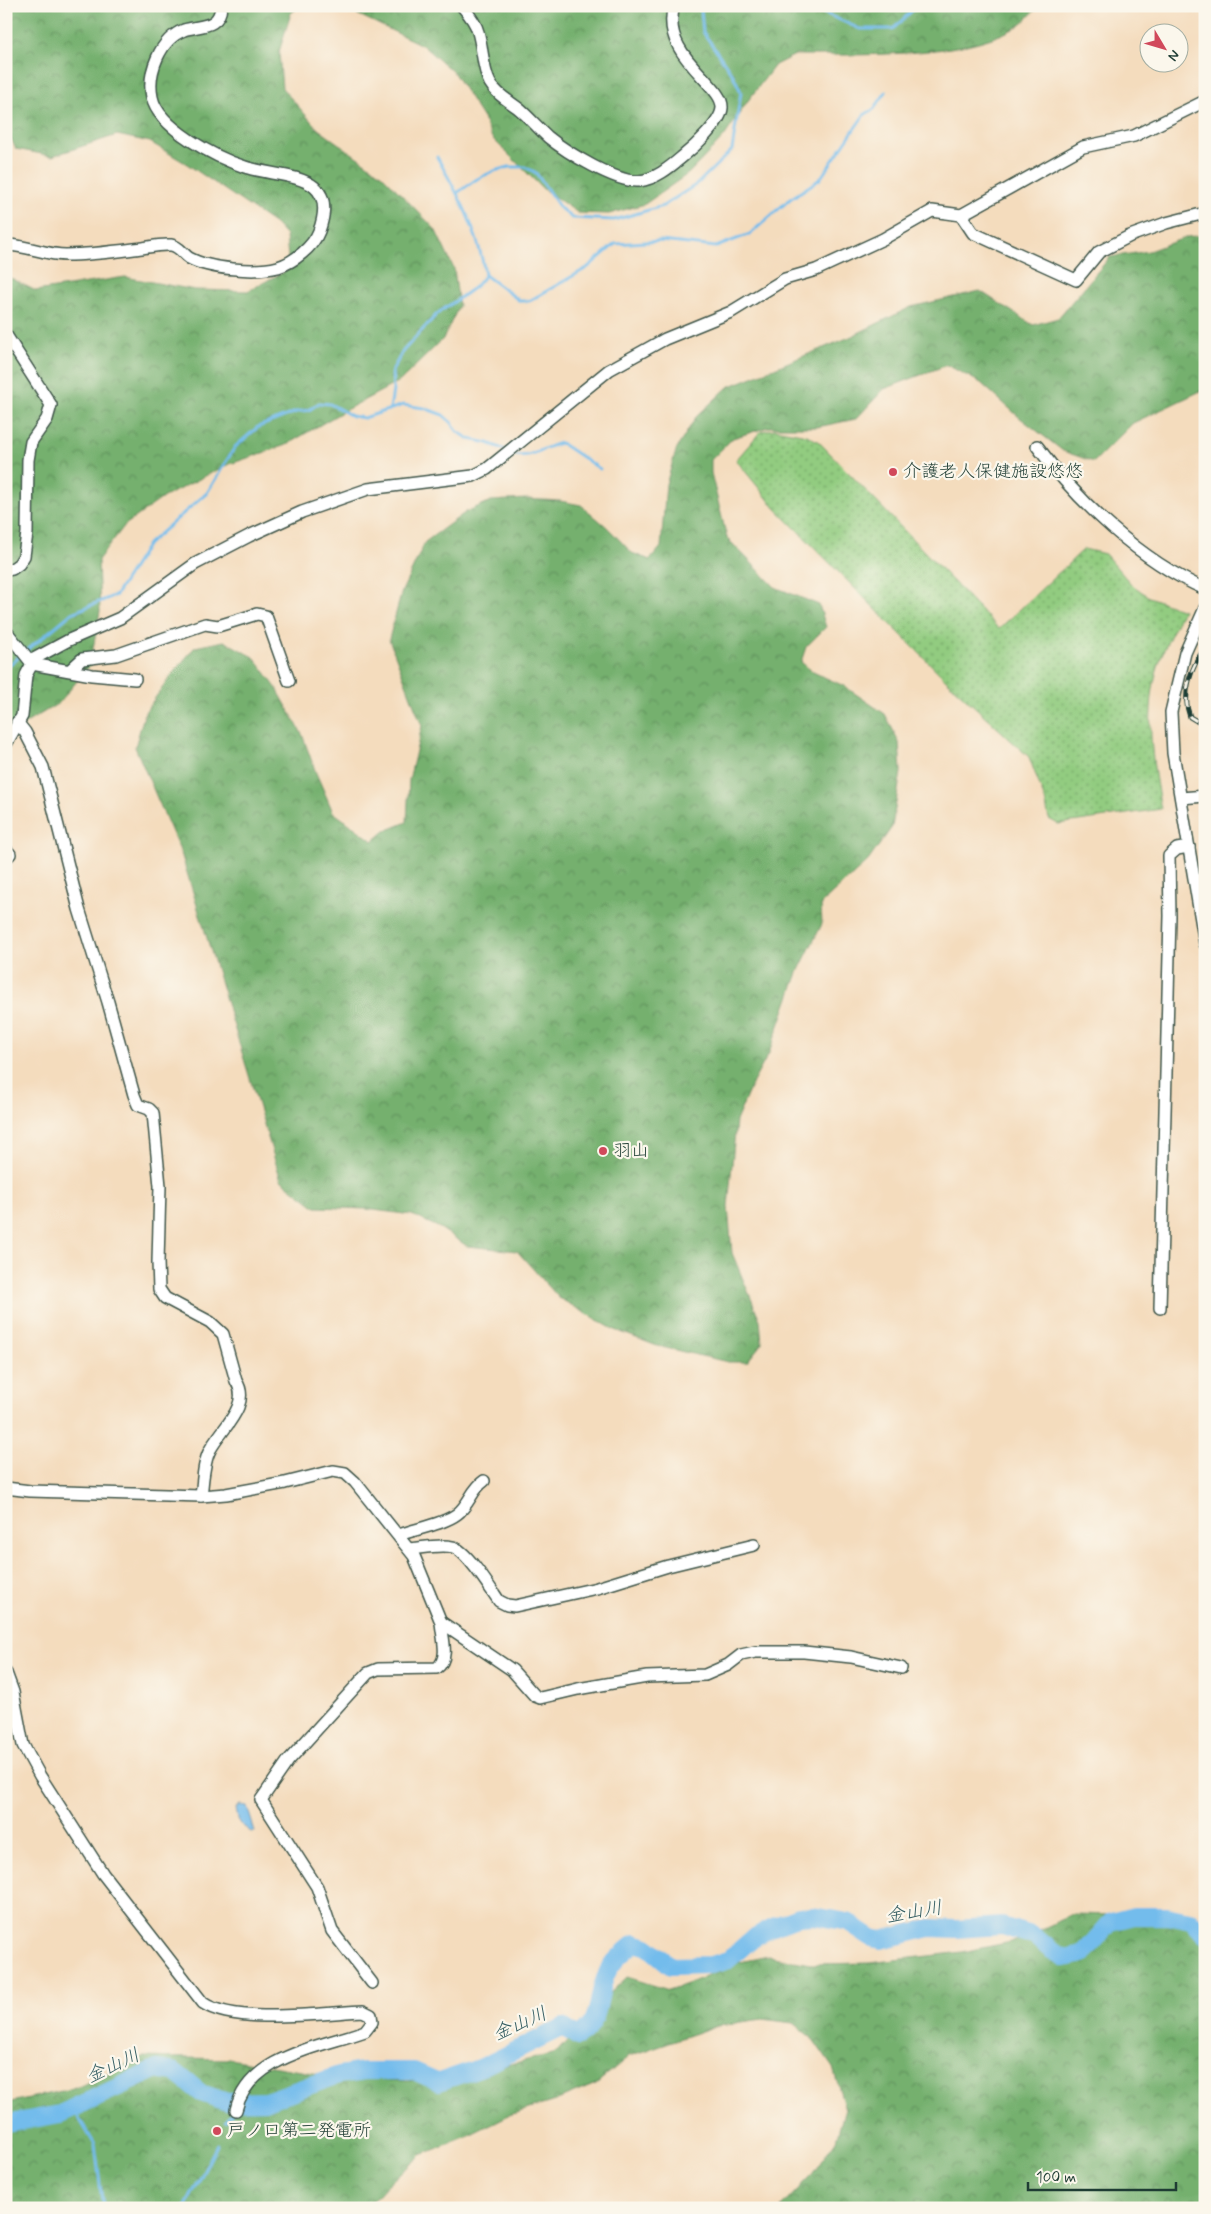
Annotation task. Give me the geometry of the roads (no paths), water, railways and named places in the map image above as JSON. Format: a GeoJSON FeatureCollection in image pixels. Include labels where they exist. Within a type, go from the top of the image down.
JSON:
{"type":"FeatureCollection","features":[{"type":"Feature","properties":{"kind":"street"},"geometry":{"type":"LineString","coordinates":[[6,245],[64,255],[174,245],[189,258],[215,267],[266,270],[286,264],[302,254],[318,235],[325,213],[322,195],[312,185],[292,176],[246,168],[211,153],[164,120],[154,106],[152,94],[153,72],[161,51],[168,40],[184,30],[200,28],[214,22],[221,13],[221,6]]}},
{"type":"Feature","properties":{"kind":"street"},"geometry":{"type":"LineString","coordinates":[[361,6],[378,6]]}},
{"type":"Feature","properties":{"kind":"street"},"geometry":{"type":"LineString","coordinates":[[462,6],[478,29],[486,72],[493,88],[532,120],[547,136],[572,154],[602,170],[638,181],[654,176],[670,167],[691,150],[718,118],[722,108],[720,98],[686,59],[678,45],[673,28],[674,6]]}},
{"type":"Feature","properties":{"kind":"street"},"geometry":{"type":"LineString","coordinates":[[6,744],[22,716],[26,675],[31,662],[69,640],[120,618],[194,564],[302,512],[368,489],[473,476],[486,469],[608,370],[665,339],[731,312],[785,279],[816,270],[883,239],[932,211],[961,215],[1083,147],[1134,136],[1205,101]]}},
{"type":"Feature","properties":{"kind":"street"},"geometry":{"type":"LineString","coordinates":[[961,215],[973,233],[1076,280],[1099,252],[1130,236],[1166,223],[1205,213]]}},
{"type":"Feature","properties":{"kind":"street"},"geometry":{"type":"LineString","coordinates":[[6,335],[51,405],[47,419],[30,442],[27,533],[24,556],[19,564],[12,569],[6,570]]}},
{"type":"Feature","properties":{"kind":"street"},"geometry":{"type":"LineString","coordinates":[[1037,446],[1057,474],[1076,494],[1141,552],[1169,570],[1205,589]]}},
{"type":"Feature","properties":{"kind":"street"},"geometry":{"type":"LineString","coordinates":[[1205,608],[1185,653],[1171,712],[1172,747],[1205,944]]}},
{"type":"Feature","properties":{"kind":"street"},"geometry":{"type":"LineString","coordinates":[[70,670],[82,660],[116,655],[205,624],[218,626],[257,614],[266,616],[289,682]]}},
{"type":"Feature","properties":{"kind":"street"},"geometry":{"type":"LineString","coordinates":[[6,631],[31,662],[92,675],[135,679]]}},
{"type":"Feature","properties":{"kind":"street"},"geometry":{"type":"LineString","coordinates":[[17,722],[25,732],[44,767],[79,909],[134,1095],[138,1105],[149,1109],[153,1113],[160,1186],[158,1262],[160,1289],[165,1298],[210,1322],[223,1334],[236,1380],[240,1387],[241,1399],[234,1415],[210,1451],[201,1496]]}},
{"type":"Feature","properties":{"kind":"street"},"geometry":{"type":"LineString","coordinates":[[1181,798],[1205,796]]}},
{"type":"Feature","properties":{"kind":"street"},"geometry":{"type":"LineString","coordinates":[[1160,1308],[1170,924],[1169,856],[1177,849],[1189,847]]}},
{"type":"Feature","properties":{"kind":"street"},"geometry":{"type":"LineString","coordinates":[[6,850],[10,854],[6,858]]}},
{"type":"Feature","properties":{"kind":"street"},"geometry":{"type":"LineString","coordinates":[[6,1488],[30,1491],[201,1496],[226,1494],[285,1483],[333,1470],[345,1473],[355,1482],[399,1535],[414,1556],[441,1622],[445,1658],[442,1664],[437,1668],[384,1668],[368,1673],[288,1762],[261,1800],[317,1887],[332,1931],[372,1983]]}},
{"type":"Feature","properties":{"kind":"street"},"geometry":{"type":"LineString","coordinates":[[399,1535],[459,1513],[473,1491],[484,1480]]}},
{"type":"Feature","properties":{"kind":"street"},"geometry":{"type":"LineString","coordinates":[[409,1549],[445,1547],[457,1549],[499,1600],[506,1605],[515,1606],[597,1588],[668,1566],[754,1545]]}},
{"type":"Feature","properties":{"kind":"street"},"geometry":{"type":"LineString","coordinates":[[441,1622],[494,1656],[512,1670],[535,1696],[540,1698],[578,1689],[647,1677],[705,1675],[728,1665],[741,1655],[755,1652],[804,1652],[852,1657],[901,1668]]}},
{"type":"Feature","properties":{"kind":"street"},"geometry":{"type":"LineString","coordinates":[[6,1673],[13,1692],[23,1745],[40,1776],[103,1874],[203,2003],[210,2008],[239,2015],[363,2012],[371,2015],[372,2022],[365,2031],[305,2050],[264,2069],[246,2087],[239,2098],[236,2110]]}},
{"type":"Feature","properties":{"kind":"water"},"geometry":{"type":"Polygon","coordinates":[[[240,1805],[247,1806],[255,1832],[251,1832],[239,1823],[236,1808],[240,1805]]]}},
{"type":"Feature","properties":{"kind":"water"},"geometry":{"type":"Polygon","coordinates":[[[274,2092],[275,2107],[252,2110],[239,2105],[245,2097],[274,2092]]]}},
{"type":"Feature","properties":{"kind":"waterway"},"geometry":{"type":"LineString","coordinates":[[457,193],[477,179],[494,171],[509,167],[525,167],[536,173],[560,208],[572,218],[614,220],[663,206],[697,184],[732,150],[741,92],[733,75],[703,32],[701,10],[707,6]]}},
{"type":"Feature","properties":{"kind":"waterway"},"geometry":{"type":"LineString","coordinates":[[817,6],[824,13],[860,29],[893,29],[917,6]]}},
{"type":"Feature","properties":{"kind":"waterway"},"geometry":{"type":"LineString","coordinates":[[485,275],[520,301],[529,301],[587,268],[615,244],[661,241],[716,247],[750,234],[790,199],[820,179],[864,115],[874,109],[886,92]]}},
{"type":"Feature","properties":{"kind":"waterway"},"geometry":{"type":"LineString","coordinates":[[390,409],[393,390],[392,371],[403,351],[437,314],[475,287],[485,275],[478,244],[467,214],[437,157]]}},
{"type":"Feature","properties":{"kind":"waterway"},"geometry":{"type":"LineString","coordinates":[[26,651],[72,613],[116,595],[148,544],[207,493],[235,447],[258,427],[296,412],[309,410],[319,403],[330,404],[352,416],[364,418],[403,405],[424,408],[443,415],[452,423],[457,431],[469,439],[488,443],[505,450]]}},
{"type":"Feature","properties":{"kind":"waterway"},"geometry":{"type":"LineString","coordinates":[[510,453],[522,456],[529,455],[561,443],[600,469]]}},
{"type":"Feature","properties":{"kind":"waterway"},"geometry":{"type":"LineString","coordinates":[[6,668],[21,655]]}},
{"type":"Feature","properties":{"kind":"waterway","name":"金山川"},"geometry":{"type":"LineString","coordinates":[[73,2108],[157,2069],[175,2072],[201,2093],[227,2102],[266,2101],[339,2075],[364,2071],[414,2071],[439,2082],[482,2067],[563,2027],[578,2037],[592,2023],[598,2007],[601,1990],[610,1967],[635,1943],[648,1947],[671,1966],[711,1965],[728,1960],[753,1938],[773,1927],[799,1917],[813,1916],[848,1922],[872,1938],[881,1940],[930,1928],[956,1929],[1002,1926],[1034,1936],[1051,1950],[1065,1958],[1083,1954],[1111,1922],[1134,1916],[1167,1916],[1191,1921],[1205,1934]]}},
{"type":"Feature","properties":{"kind":"waterway","name":"金山川"},"geometry":{"type":"LineString","coordinates":[[6,2124],[60,2114],[84,2103]]}},
{"type":"Feature","properties":{"kind":"waterway"},"geometry":{"type":"LineString","coordinates":[[73,2108],[95,2145],[103,2208]]}},
{"type":"Feature","properties":{"kind":"waterway"},"geometry":{"type":"LineString","coordinates":[[226,2121],[234,2112]]}},
{"type":"Feature","properties":{"kind":"waterway"},"geometry":{"type":"LineString","coordinates":[[185,2208],[217,2145]]}},
{"type":"Feature","properties":{"kind":"railway"},"geometry":{"type":"LineString","coordinates":[[1205,648],[1195,664],[1187,690],[1187,708],[1190,717],[1205,726]]}},
{"type":"Feature","properties":{"kind":"place","name":"介護老人保健施設悠悠"},"geometry":{"type":"Point","coordinates":[893,472]}},
{"type":"Feature","properties":{"kind":"place","name":"羽山"},"geometry":{"type":"Point","coordinates":[603,1151]}},
{"type":"Feature","properties":{"kind":"place","name":"戸ノ口第二発電所"},"geometry":{"type":"Point","coordinates":[217,2131]}}]}
